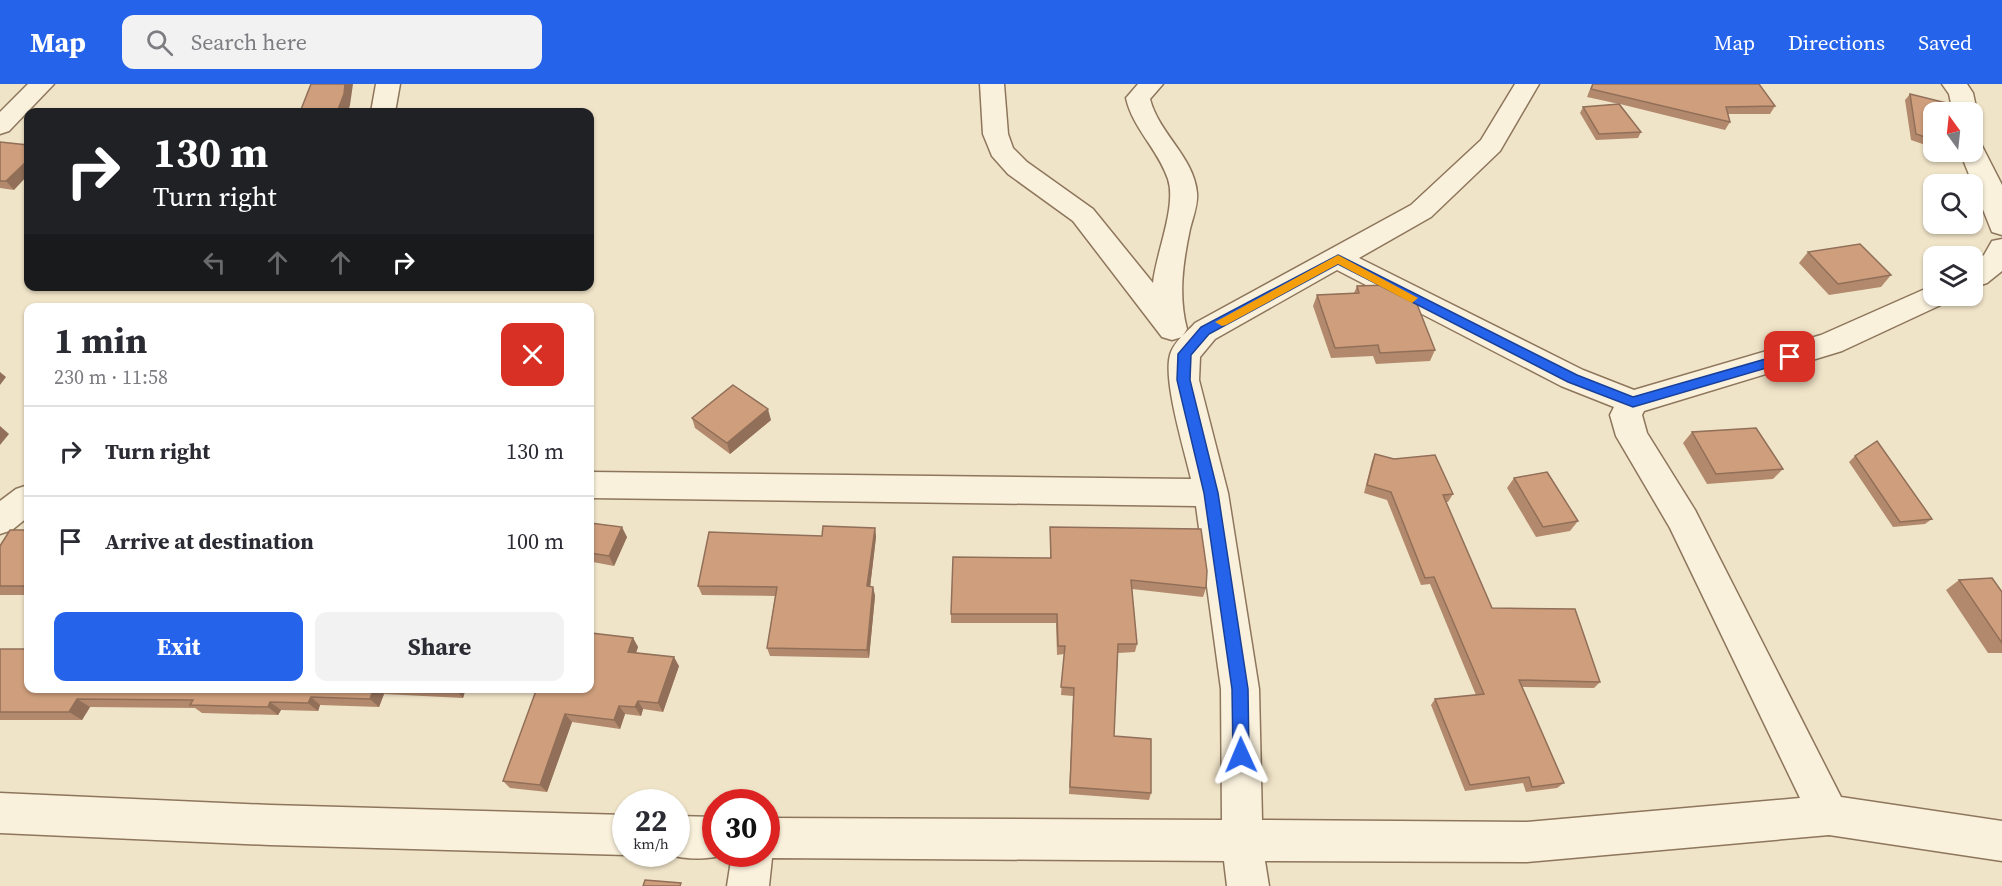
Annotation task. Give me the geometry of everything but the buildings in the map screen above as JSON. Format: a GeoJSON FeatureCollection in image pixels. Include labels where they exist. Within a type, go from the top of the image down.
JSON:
{"type":"FeatureCollection","features":[{"type":"Feature","properties":{"kind":"street"},"geometry":{"type":"LineString","coordinates":[[0,126],[42,84]]}},
{"type":"Feature","properties":{"kind":"street"},"geometry":{"type":"LineString","coordinates":[[384,108],[388,84]]}},
{"type":"Feature","properties":{"kind":"street"},"geometry":{"type":"LineString","coordinates":[[992,84],[998,98],[996,134],[1001,151],[1014,164],[1057,192],[1083,215],[1171,327],[1185,354],[1184,380],[1211,493],[1240,689],[1242,842],[1248,886]]}},
{"type":"Feature","properties":{"kind":"street"},"geometry":{"type":"LineString","coordinates":[[1151,84],[1138,98],[1139,109],[1167,153],[1184,189],[1168,267],[1171,327]]}},
{"type":"Feature","properties":{"kind":"street"},"geometry":{"type":"LineString","coordinates":[[1185,354],[1205,330],[1338,259],[1421,211],[1491,145],[1527,84]]}},
{"type":"Feature","properties":{"kind":"street"},"geometry":{"type":"LineString","coordinates":[[1954,84],[1961,93],[1963,102]]}},
{"type":"Feature","properties":{"kind":"street"},"geometry":{"type":"LineString","coordinates":[[1978,162],[1990,188],[2002,226]]}},
{"type":"Feature","properties":{"kind":"street"},"geometry":{"type":"LineString","coordinates":[[1983,273],[2000,256],[2002,248]]}},
{"type":"Feature","properties":{"kind":"street"},"geometry":{"type":"LineString","coordinates":[[1338,259],[1572,378],[1633,402],[1831,343],[1923,301]]}},
{"type":"Feature","properties":{"kind":"street"},"geometry":{"type":"LineString","coordinates":[[1633,402],[1626,415],[1632,436],[1683,520],[1829,815]]}},
{"type":"Feature","properties":{"kind":"street"},"geometry":{"type":"LineString","coordinates":[[594,485],[1211,493]]}},
{"type":"Feature","properties":{"kind":"street"},"geometry":{"type":"LineString","coordinates":[[0,520],[24,502]]}},
{"type":"Feature","properties":{"kind":"street"},"geometry":{"type":"LineString","coordinates":[[0,813],[270,825],[612,835]]}},
{"type":"Feature","properties":{"kind":"street"},"geometry":{"type":"LineString","coordinates":[[780,838],[1527,843],[1829,815],[2002,841]]}},
{"type":"Feature","properties":{"kind":"street"},"geometry":{"type":"LineString","coordinates":[[748,886],[751,867]]}},
{"type":"Feature","properties":{"kind":"slow traffic"},"geometry":{"type":"LineString","coordinates":[[1222,322],[1338,259],[1412,298]]}},
{"type":"Feature","properties":{"kind":"route"},"geometry":{"type":"LineString","coordinates":[[1241,755],[1240,689],[1211,493],[1184,380],[1185,354],[1190,345],[1205,330],[1338,259],[1418,302],[1572,378],[1633,402],[1790,357]]}}]}
